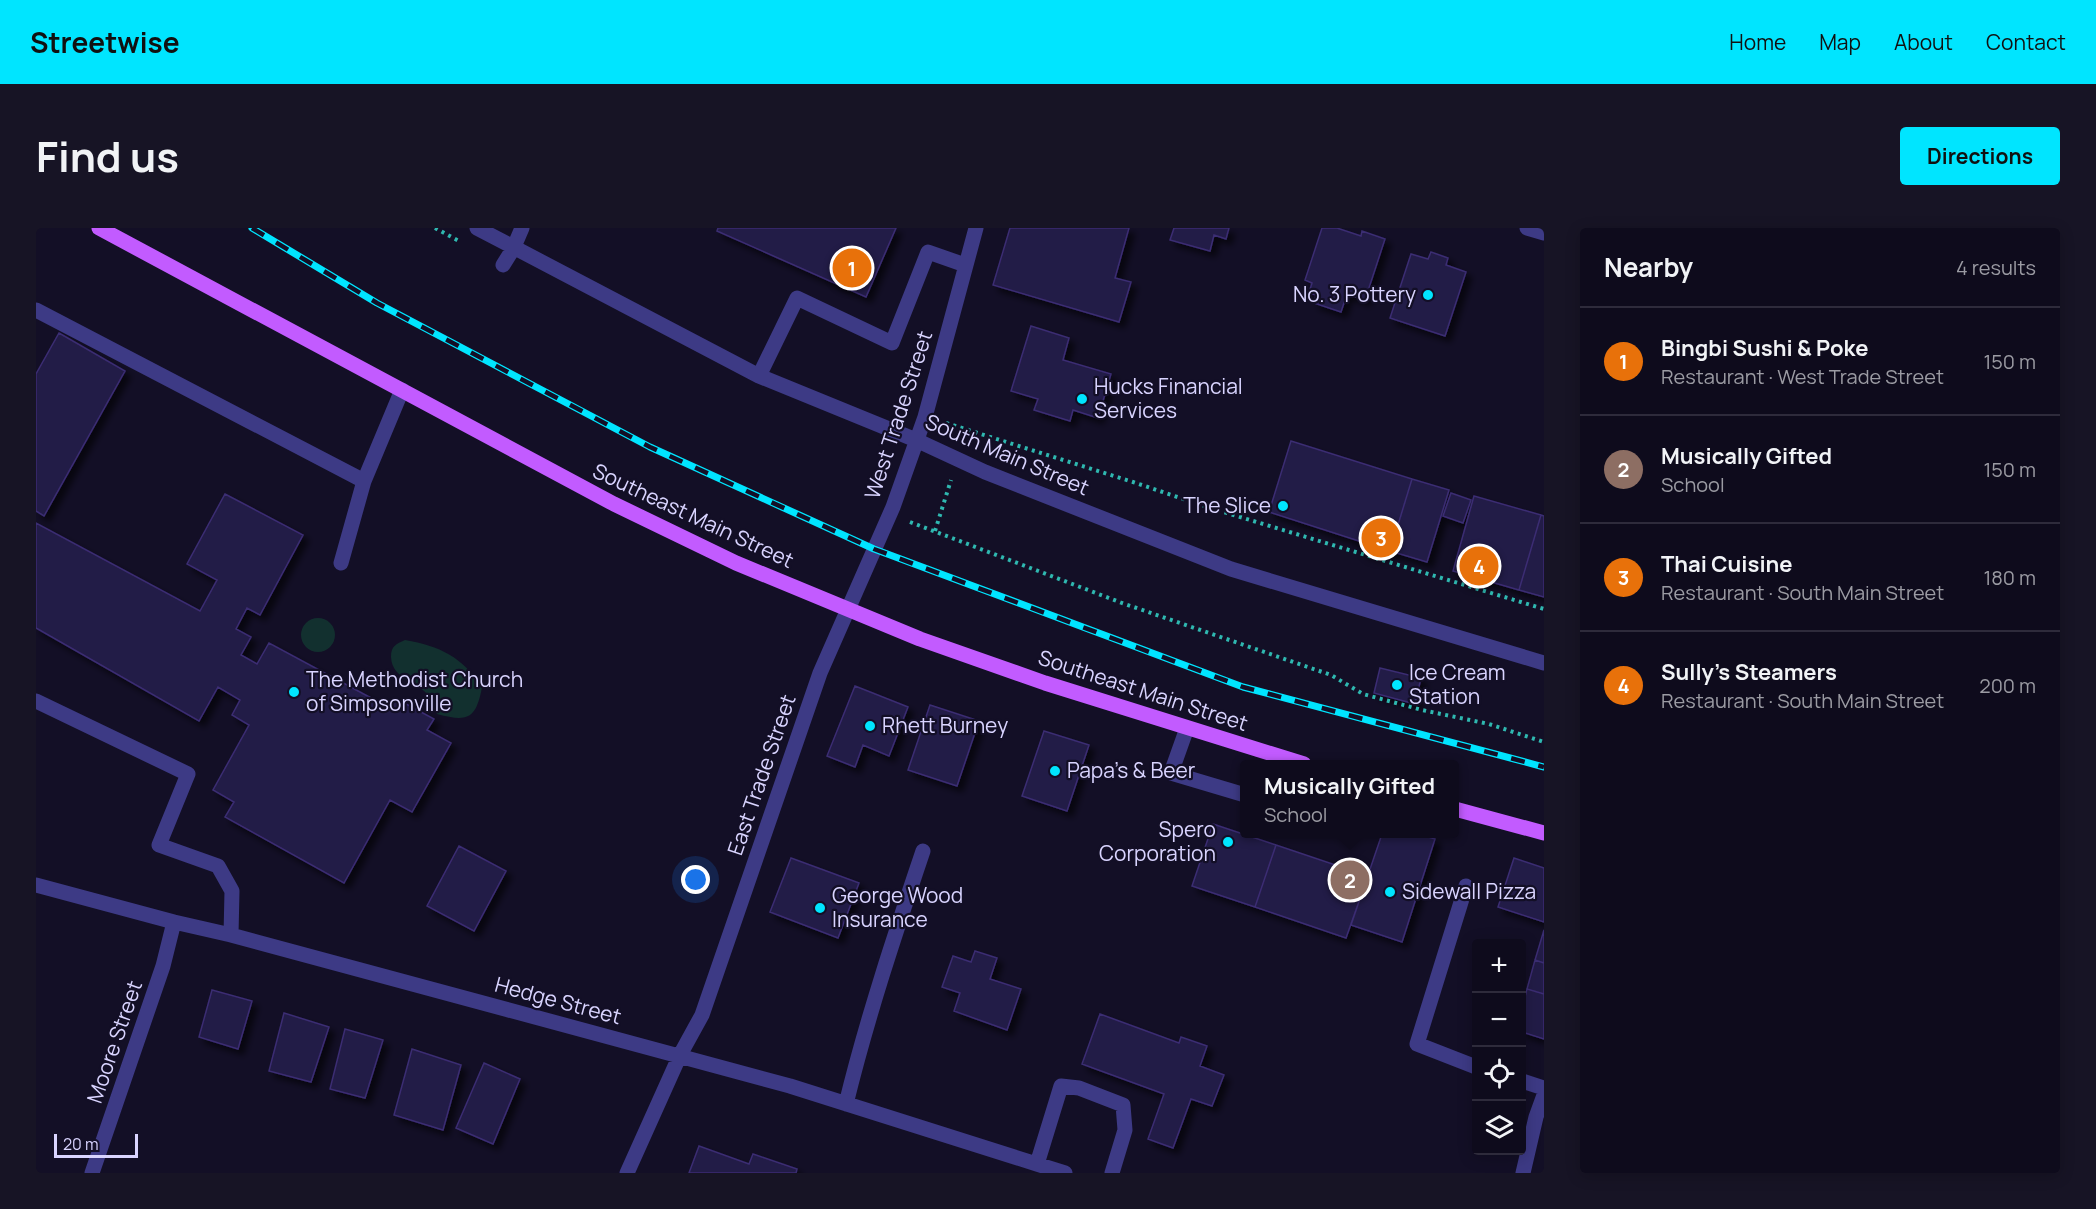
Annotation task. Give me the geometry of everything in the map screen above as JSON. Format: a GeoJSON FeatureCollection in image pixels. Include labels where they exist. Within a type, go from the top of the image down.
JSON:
{"type":"FeatureCollection","features":[{"type":"Feature","properties":{"kind":"main road","name":"Southeast Main Street"},"geometry":{"type":"LineString","coordinates":[[99,228],[614,504],[736,563],[921,639],[1045,683],[1288,760]]}},
{"type":"Feature","properties":{"kind":"main road"},"geometry":{"type":"LineString","coordinates":[[1459,810],[1544,833]]}},
{"type":"Feature","properties":{"kind":"street","name":"South Main Street"},"geometry":{"type":"LineString","coordinates":[[477,228],[513,249],[759,376],[916,440],[985,472],[1231,569],[1544,663]]}},
{"type":"Feature","properties":{"kind":"street"},"geometry":{"type":"LineString","coordinates":[[503,265],[522,228]]}},
{"type":"Feature","properties":{"kind":"street","name":"West Trade Street"},"geometry":{"type":"LineString","coordinates":[[847,609],[890,514],[925,417],[976,228]]}},
{"type":"Feature","properties":{"kind":"street"},"geometry":{"type":"LineString","coordinates":[[1527,228],[1544,233]]}},
{"type":"Feature","properties":{"kind":"street"},"geometry":{"type":"LineString","coordinates":[[759,376],[797,298],[892,343],[928,252],[965,265]]}},
{"type":"Feature","properties":{"kind":"street"},"geometry":{"type":"LineString","coordinates":[[36,310],[364,481]]}},
{"type":"Feature","properties":{"kind":"street"},"geometry":{"type":"LineString","coordinates":[[341,562],[364,481],[402,390]]}},
{"type":"Feature","properties":{"kind":"street","name":"East Trade Street"},"geometry":{"type":"LineString","coordinates":[[627,1173],[680,1055],[702,1016],[819,673],[847,609]]}},
{"type":"Feature","properties":{"kind":"street"},"geometry":{"type":"LineString","coordinates":[[36,701],[188,774],[159,845],[218,866],[232,891],[231,935]]}},
{"type":"Feature","properties":{"kind":"street"},"geometry":{"type":"LineString","coordinates":[[1186,728],[1171,773],[1240,794]]}},
{"type":"Feature","properties":{"kind":"street"},"geometry":{"type":"LineString","coordinates":[[846,1104],[861,1043],[923,851]]}},
{"type":"Feature","properties":{"kind":"street","name":"Hedge Street"},"geometry":{"type":"LineString","coordinates":[[36,885],[680,1055],[1065,1173]]}},
{"type":"Feature","properties":{"kind":"street"},"geometry":{"type":"LineString","coordinates":[[1466,886],[1417,1044],[1472,1065]]}},
{"type":"Feature","properties":{"kind":"street","name":"Moore Street"},"geometry":{"type":"LineString","coordinates":[[92,1173],[163,966],[174,922]]}},
{"type":"Feature","properties":{"kind":"street"},"geometry":{"type":"LineString","coordinates":[[1526,1083],[1544,1088]]}},
{"type":"Feature","properties":{"kind":"street"},"geometry":{"type":"LineString","coordinates":[[1037,1164],[1061,1086],[1079,1088],[1122,1105],[1125,1130],[1112,1173]]}},
{"type":"Feature","properties":{"kind":"street"},"geometry":{"type":"LineString","coordinates":[[1523,1173],[1536,1117],[1544,1095]]}},
{"type":"Feature","properties":{"kind":"path"},"geometry":{"type":"LineString","coordinates":[[925,417],[1207,507],[1544,609]]}},
{"type":"Feature","properties":{"kind":"path"},"geometry":{"type":"LineString","coordinates":[[890,514],[1122,603],[1331,675],[1363,694],[1422,710],[1489,724],[1544,742]]}},
{"type":"Feature","properties":{"kind":"green space"},"geometry":{"type":"Polygon","coordinates":[[[318,618],[330,623],[335,635],[330,647],[318,652],[306,647],[301,635],[306,623],[318,618]]]}},
{"type":"Feature","properties":{"kind":"green space"},"geometry":{"type":"Polygon","coordinates":[[[405,640],[439,650],[466,668],[482,687],[480,698],[473,712],[463,718],[437,714],[427,694],[396,671],[391,657],[392,650],[405,640]]]}},
{"type":"Feature","properties":{"kind":"building"},"geometry":{"type":"Polygon","coordinates":[[[718,228],[896,228],[866,297],[717,231],[718,228]]]}},
{"type":"Feature","properties":{"kind":"building"},"geometry":{"type":"Polygon","coordinates":[[[1010,228],[1129,228],[1115,278],[1131,282],[1119,322],[993,285],[1010,228]]]}},
{"type":"Feature","properties":{"kind":"building"},"geometry":{"type":"Polygon","coordinates":[[[1174,228],[1229,228],[1226,239],[1214,235],[1210,251],[1170,240],[1174,228]]]}},
{"type":"Feature","properties":{"kind":"building"},"geometry":{"type":"Polygon","coordinates":[[[1322,228],[1337,228],[1361,236],[1362,231],[1385,239],[1365,300],[1347,294],[1341,312],[1314,303],[1316,295],[1309,293],[1312,283],[1305,280],[1322,228]]]}},
{"type":"Feature","properties":{"kind":"building","name":"No. 3 Pottery"},"geometry":{"type":"Polygon","coordinates":[[[1431,252],[1448,258],[1446,265],[1466,272],[1445,336],[1390,318],[1411,254],[1428,259],[1431,252]]]}},
{"type":"Feature","properties":{"kind":"building"},"geometry":{"type":"Polygon","coordinates":[[[1031,326],[1069,338],[1063,360],[1111,374],[1098,418],[1073,410],[1070,421],[1034,410],[1038,399],[1011,391],[1031,326]]]}},
{"type":"Feature","properties":{"kind":"building"},"geometry":{"type":"Polygon","coordinates":[[[59,333],[125,371],[44,516],[36,511],[36,374],[59,333]]]}},
{"type":"Feature","properties":{"kind":"building"},"geometry":{"type":"Polygon","coordinates":[[[1291,441],[1412,479],[1390,551],[1269,512],[1291,441]]]}},
{"type":"Feature","properties":{"kind":"building"},"geometry":{"type":"Polygon","coordinates":[[[1412,479],[1449,490],[1427,562],[1390,551],[1412,479]]]}},
{"type":"Feature","properties":{"kind":"building"},"geometry":{"type":"Polygon","coordinates":[[[1451,493],[1471,500],[1463,523],[1443,516],[1451,493]]]}},
{"type":"Feature","properties":{"kind":"building","name":"The Methodist Church of Simpsonville"},"geometry":{"type":"Polygon","coordinates":[[[225,494],[303,535],[260,615],[247,608],[236,629],[251,637],[241,655],[257,664],[269,643],[386,706],[395,698],[434,719],[427,730],[451,743],[412,812],[390,800],[344,883],[225,817],[234,802],[213,790],[249,725],[232,715],[240,700],[218,687],[199,721],[36,628],[36,523],[200,611],[217,580],[187,564],[225,494]]]}},
{"type":"Feature","properties":{"kind":"building"},"geometry":{"type":"Polygon","coordinates":[[[1474,496],[1541,515],[1519,590],[1453,571],[1474,496]]]}},
{"type":"Feature","properties":{"kind":"building"},"geometry":{"type":"Polygon","coordinates":[[[1541,515],[1544,516],[1544,597],[1519,590],[1541,515]]]}},
{"type":"Feature","properties":{"kind":"building","name":"Ice Cream Station"},"geometry":{"type":"Polygon","coordinates":[[[1380,668],[1421,678],[1415,704],[1374,693],[1380,668]]]}},
{"type":"Feature","properties":{"kind":"building","name":"Rhett Burney"},"geometry":{"type":"Polygon","coordinates":[[[855,686],[908,707],[889,756],[863,745],[855,767],[827,756],[855,686]]]}},
{"type":"Feature","properties":{"kind":"building"},"geometry":{"type":"Polygon","coordinates":[[[930,705],[979,721],[957,786],[908,770],[930,705]]]}},
{"type":"Feature","properties":{"kind":"building","name":"Papa's & Beer"},"geometry":{"type":"Polygon","coordinates":[[[1044,731],[1089,745],[1067,811],[1022,796],[1044,731]]]}},
{"type":"Feature","properties":{"kind":"building"},"geometry":{"type":"Polygon","coordinates":[[[1213,824],[1240,833],[1240,838],[1255,838],[1276,845],[1255,907],[1192,886],[1213,824]]]}},
{"type":"Feature","properties":{"kind":"building","name":"Sidewall Pizza"},"geometry":{"type":"Polygon","coordinates":[[[1381,838],[1435,839],[1402,942],[1351,925],[1381,838]]]}},
{"type":"Feature","properties":{"kind":"building"},"geometry":{"type":"Polygon","coordinates":[[[1276,845],[1368,876],[1346,938],[1255,907],[1276,845]]]}},
{"type":"Feature","properties":{"kind":"building"},"geometry":{"type":"Polygon","coordinates":[[[459,846],[506,871],[474,931],[427,906],[459,846]]]}},
{"type":"Feature","properties":{"kind":"building"},"geometry":{"type":"Polygon","coordinates":[[[791,858],[859,883],[838,938],[770,912],[791,858]]]}},
{"type":"Feature","properties":{"kind":"building"},"geometry":{"type":"Polygon","coordinates":[[[1514,858],[1544,868],[1544,922],[1498,907],[1514,858]]]}},
{"type":"Feature","properties":{"kind":"building"},"geometry":{"type":"Polygon","coordinates":[[[1544,930],[1544,963],[1535,960],[1544,930]]]}},
{"type":"Feature","properties":{"kind":"building"},"geometry":{"type":"Polygon","coordinates":[[[975,951],[997,958],[990,979],[1021,989],[1007,1030],[954,1011],[960,993],[942,987],[953,956],[971,962],[975,951]]]}},
{"type":"Feature","properties":{"kind":"building"},"geometry":{"type":"Polygon","coordinates":[[[1535,960],[1544,963],[1544,994],[1527,989],[1535,960]]]}},
{"type":"Feature","properties":{"kind":"building"},"geometry":{"type":"Polygon","coordinates":[[[1527,989],[1544,994],[1544,1039],[1526,1033],[1527,989]]]}},
{"type":"Feature","properties":{"kind":"building"},"geometry":{"type":"Polygon","coordinates":[[[212,990],[252,1001],[238,1049],[199,1037],[212,990]]]}},
{"type":"Feature","properties":{"kind":"building"},"geometry":{"type":"Polygon","coordinates":[[[284,1013],[329,1027],[311,1082],[269,1071],[284,1013]]]}},
{"type":"Feature","properties":{"kind":"building"},"geometry":{"type":"Polygon","coordinates":[[[1100,1014],[1179,1043],[1181,1037],[1207,1046],[1200,1066],[1224,1075],[1212,1106],[1191,1099],[1173,1148],[1148,1139],[1164,1094],[1082,1064],[1100,1014]]]}},
{"type":"Feature","properties":{"kind":"building"},"geometry":{"type":"Polygon","coordinates":[[[345,1029],[383,1040],[365,1098],[330,1089],[345,1029]]]}},
{"type":"Feature","properties":{"kind":"building"},"geometry":{"type":"Polygon","coordinates":[[[412,1049],[461,1065],[443,1130],[394,1115],[412,1049]]]}},
{"type":"Feature","properties":{"kind":"building"},"geometry":{"type":"Polygon","coordinates":[[[484,1063],[520,1079],[493,1144],[456,1128],[484,1063]]]}},
{"type":"Feature","properties":{"kind":"building"},"geometry":{"type":"Polygon","coordinates":[[[699,1146],[749,1164],[753,1154],[797,1169],[796,1173],[689,1173],[699,1146]]]}},
{"type":"Feature","properties":{"kind":"railway"},"geometry":{"type":"LineString","coordinates":[[252,228],[377,303],[650,447],[874,549],[1243,687],[1544,767]]}},
{"type":"Feature","properties":{"kind":"place","name":"Bingbi Sushi & Poke"},"geometry":{"type":"Point","coordinates":[852,268]}},
{"type":"Feature","properties":{"kind":"place","name":"No. 3 Pottery"},"geometry":{"type":"Point","coordinates":[1428,295]}},
{"type":"Feature","properties":{"kind":"place","name":"Hucks Financial Services"},"geometry":{"type":"Point","coordinates":[1082,399]}},
{"type":"Feature","properties":{"kind":"place","name":"The Slice"},"geometry":{"type":"Point","coordinates":[1283,506]}},
{"type":"Feature","properties":{"kind":"place","name":"Thai Cuisine"},"geometry":{"type":"Point","coordinates":[1381,538]}},
{"type":"Feature","properties":{"kind":"place","name":"Sully's Steamers"},"geometry":{"type":"Point","coordinates":[1479,566]}},
{"type":"Feature","properties":{"kind":"place","name":"Ice Cream Station"},"geometry":{"type":"Point","coordinates":[1397,685]}},
{"type":"Feature","properties":{"kind":"place","name":"The Methodist Church of Simpsonville"},"geometry":{"type":"Point","coordinates":[294,692]}},
{"type":"Feature","properties":{"kind":"place","name":"Rhett Burney"},"geometry":{"type":"Point","coordinates":[870,726]}},
{"type":"Feature","properties":{"kind":"place","name":"Papa's & Beer"},"geometry":{"type":"Point","coordinates":[1055,771]}},
{"type":"Feature","properties":{"kind":"place","name":"Spero Corporation"},"geometry":{"type":"Point","coordinates":[1228,842]}},
{"type":"Feature","properties":{"kind":"place","name":"Musically Gifted"},"geometry":{"type":"Point","coordinates":[1350,880]}},
{"type":"Feature","properties":{"kind":"place","name":"Sidewall Pizza"},"geometry":{"type":"Point","coordinates":[1390,892]}},
{"type":"Feature","properties":{"kind":"place","name":"George Wood Insurance"},"geometry":{"type":"Point","coordinates":[820,908]}}]}
